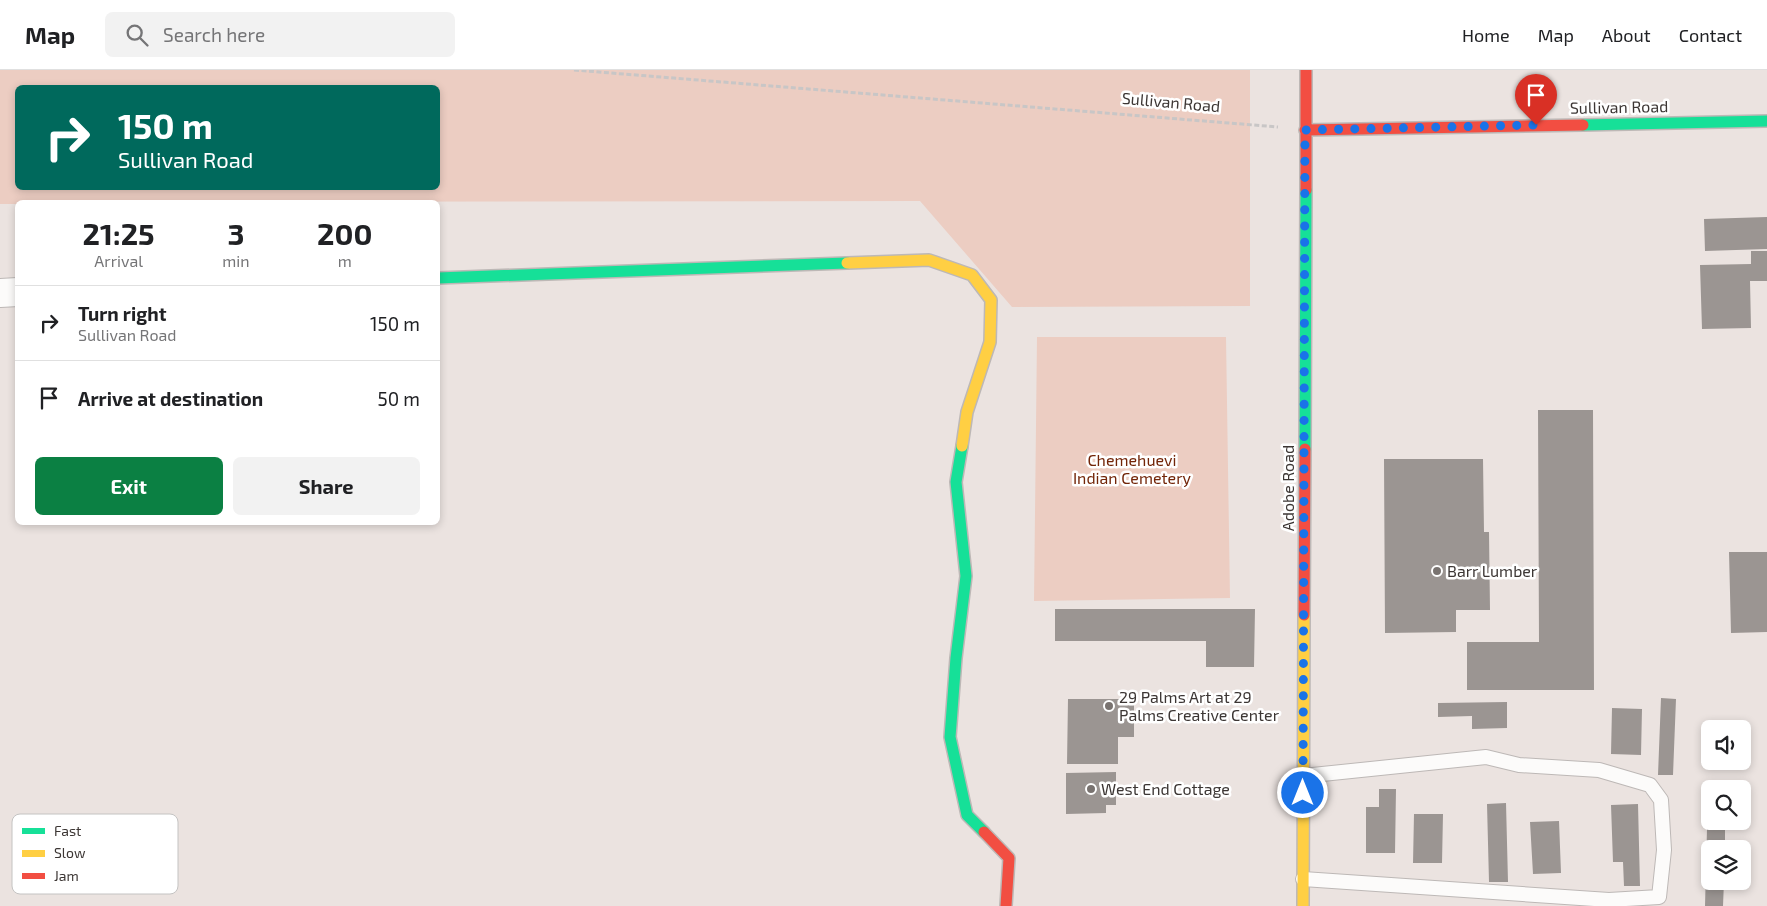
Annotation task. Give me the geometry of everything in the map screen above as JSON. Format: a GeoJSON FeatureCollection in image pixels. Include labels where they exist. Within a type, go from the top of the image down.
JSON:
{"type":"FeatureCollection","features":[{"type":"Feature","properties":{"kind":"street","name":"Adobe Road"},"geometry":{"type":"LineString","coordinates":[[1303,906],[1306,70]]}},
{"type":"Feature","properties":{"kind":"street","name":"Sullivan Road"},"geometry":{"type":"LineString","coordinates":[[1305,130],[1767,121]]}},
{"type":"Feature","properties":{"kind":"street"},"geometry":{"type":"LineString","coordinates":[[440,278],[929,260],[972,276],[991,300],[990,342],[967,412],[956,482],[966,576],[956,658],[950,737],[967,815],[1009,858],[1006,906]]}},
{"type":"Feature","properties":{"kind":"street"},"geometry":{"type":"LineString","coordinates":[[0,293],[15,292]]}},
{"type":"Feature","properties":{"kind":"lane"},"geometry":{"type":"LineString","coordinates":[[1303,776],[1486,756],[1519,765],[1599,770],[1650,785],[1661,800],[1664,850],[1659,897],[1608,900],[1303,879]]}},
{"type":"Feature","properties":{"kind":"path","name":"Sullivan Road"},"geometry":{"type":"LineString","coordinates":[[574,70],[1305,130]]}},
{"type":"Feature","properties":{"kind":"green space"},"geometry":{"type":"Polygon","coordinates":[[[0,70],[1250,70],[1250,306],[1012,307],[920,201],[15,200],[15,204],[0,204],[0,70]]]}},
{"type":"Feature","properties":{"kind":"green space","name":"Chemehuevi Indian Cemetery"},"geometry":{"type":"Polygon","coordinates":[[[1037,337],[1226,337],[1230,598],[1034,601],[1037,337]]]}},
{"type":"Feature","properties":{"kind":"building"},"geometry":{"type":"Polygon","coordinates":[[[1767,217],[1767,249],[1705,251],[1704,219],[1767,217]]]}},
{"type":"Feature","properties":{"kind":"building"},"geometry":{"type":"Polygon","coordinates":[[[1751,251],[1767,251],[1767,281],[1750,281],[1751,328],[1702,329],[1700,265],[1751,264],[1751,251]]]}},
{"type":"Feature","properties":{"kind":"building"},"geometry":{"type":"Polygon","coordinates":[[[1538,410],[1593,410],[1594,690],[1467,690],[1467,642],[1539,642],[1538,410]]]}},
{"type":"Feature","properties":{"kind":"building","name":"Barr Lumber"},"geometry":{"type":"Polygon","coordinates":[[[1384,459],[1483,459],[1484,532],[1489,532],[1490,610],[1456,610],[1456,632],[1385,633],[1384,459]]]}},
{"type":"Feature","properties":{"kind":"building"},"geometry":{"type":"Polygon","coordinates":[[[1729,552],[1767,552],[1767,632],[1731,633],[1729,552]]]}},
{"type":"Feature","properties":{"kind":"building"},"geometry":{"type":"Polygon","coordinates":[[[1055,609],[1255,609],[1254,667],[1206,667],[1206,641],[1055,641],[1055,609]]]}},
{"type":"Feature","properties":{"kind":"building"},"geometry":{"type":"Polygon","coordinates":[[[1661,698],[1676,699],[1673,775],[1658,775],[1661,698]]]}},
{"type":"Feature","properties":{"kind":"building"},"geometry":{"type":"Polygon","coordinates":[[[1068,699],[1134,699],[1134,737],[1118,737],[1118,764],[1067,764],[1068,699]]]}},
{"type":"Feature","properties":{"kind":"building"},"geometry":{"type":"Polygon","coordinates":[[[1507,702],[1507,728],[1472,729],[1472,716],[1438,717],[1438,703],[1507,702]]]}},
{"type":"Feature","properties":{"kind":"building"},"geometry":{"type":"Polygon","coordinates":[[[1612,708],[1642,709],[1641,755],[1611,754],[1612,708]]]}},
{"type":"Feature","properties":{"kind":"building","name":"West End Cottage"},"geometry":{"type":"Polygon","coordinates":[[[1116,772],[1116,805],[1106,805],[1106,813],[1066,814],[1066,773],[1116,772]]]}},
{"type":"Feature","properties":{"kind":"building"},"geometry":{"type":"Polygon","coordinates":[[[1379,789],[1396,789],[1395,853],[1366,853],[1366,807],[1379,807],[1379,789]]]}},
{"type":"Feature","properties":{"kind":"building"},"geometry":{"type":"Polygon","coordinates":[[[1506,803],[1508,882],[1489,882],[1487,804],[1506,803]]]}},
{"type":"Feature","properties":{"kind":"building"},"geometry":{"type":"Polygon","coordinates":[[[1638,804],[1640,886],[1624,886],[1623,862],[1613,862],[1611,805],[1638,804]]]}},
{"type":"Feature","properties":{"kind":"building"},"geometry":{"type":"Polygon","coordinates":[[[1414,814],[1443,814],[1442,863],[1413,863],[1414,814]]]}},
{"type":"Feature","properties":{"kind":"building"},"geometry":{"type":"Polygon","coordinates":[[[1559,821],[1561,873],[1533,874],[1530,822],[1559,821]]]}},
{"type":"Feature","properties":{"kind":"building"},"geometry":{"type":"Polygon","coordinates":[[[1707,830],[1725,830],[1725,840],[1707,840],[1707,830]]]}},
{"type":"Feature","properties":{"kind":"building"},"geometry":{"type":"Polygon","coordinates":[[[1705,890],[1724,890],[1723,906],[1705,906],[1705,890]]]}},
{"type":"Feature","properties":{"kind":"traffic: fast"},"geometry":{"type":"LineString","coordinates":[[1583,125],[1767,121]]}},
{"type":"Feature","properties":{"kind":"traffic: fast"},"geometry":{"type":"LineString","coordinates":[[1305,449],[1306,190]]}},
{"type":"Feature","properties":{"kind":"traffic: fast"},"geometry":{"type":"LineString","coordinates":[[440,278],[847,263]]}},
{"type":"Feature","properties":{"kind":"traffic: fast"},"geometry":{"type":"LineString","coordinates":[[962,446],[956,482],[966,576],[956,658],[950,737],[967,815],[984,832]]}},
{"type":"Feature","properties":{"kind":"traffic: slow"},"geometry":{"type":"LineString","coordinates":[[847,263],[929,260],[972,275],[991,300],[990,342],[967,412],[962,446]]}},
{"type":"Feature","properties":{"kind":"traffic: slow"},"geometry":{"type":"LineString","coordinates":[[1303,906],[1304,615]]}},
{"type":"Feature","properties":{"kind":"traffic: jam"},"geometry":{"type":"LineString","coordinates":[[1306,70],[1306,190]]}},
{"type":"Feature","properties":{"kind":"traffic: jam"},"geometry":{"type":"LineString","coordinates":[[1305,130],[1583,125]]}},
{"type":"Feature","properties":{"kind":"traffic: jam"},"geometry":{"type":"LineString","coordinates":[[1304,615],[1305,449]]}},
{"type":"Feature","properties":{"kind":"traffic: jam"},"geometry":{"type":"LineString","coordinates":[[984,832],[1009,858],[1006,906]]}},
{"type":"Feature","properties":{"kind":"place","name":"Barr Lumber"},"geometry":{"type":"Point","coordinates":[1437,571]}},
{"type":"Feature","properties":{"kind":"place","name":"29 Palms Art at 29 Palms Creative Center"},"geometry":{"type":"Point","coordinates":[1109,706]}},
{"type":"Feature","properties":{"kind":"place","name":"West End Cottage"},"geometry":{"type":"Point","coordinates":[1091,789]}},
{"type":"Feature","properties":{"kind":"route"},"geometry":{"type":"LineString","coordinates":[[1303,793],[1305,130],[1536,125]]}}]}
